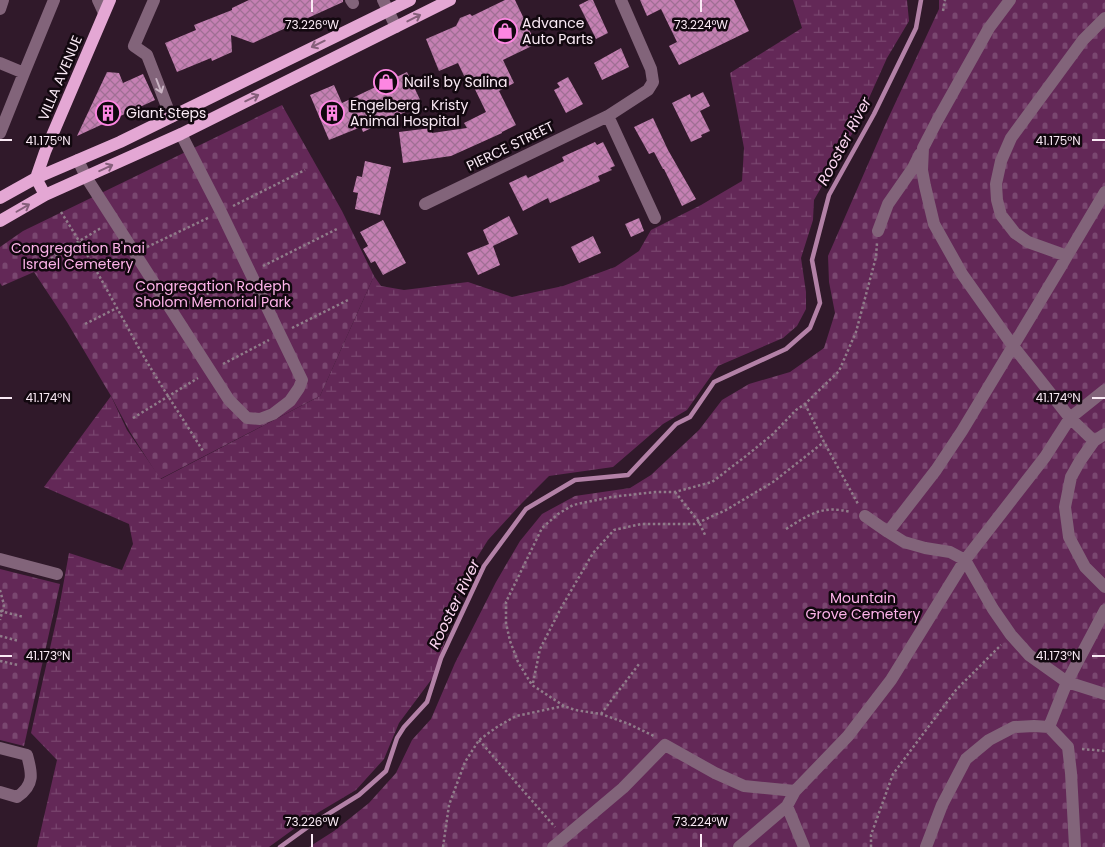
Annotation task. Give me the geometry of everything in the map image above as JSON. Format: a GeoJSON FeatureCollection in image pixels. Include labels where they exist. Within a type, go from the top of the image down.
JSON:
{"type":"FeatureCollection","features":[{"type":"Feature","properties":{"kind":"main road","name":"VILLA AVENUE"},"geometry":{"type":"LineString","coordinates":[[36,178],[45,152],[110,0]]}},
{"type":"Feature","properties":{"kind":"main road"},"geometry":{"type":"LineString","coordinates":[[0,198],[36,178],[120,142],[171,117],[386,5],[410,0]]}},
{"type":"Feature","properties":{"kind":"main road"},"geometry":{"type":"LineString","coordinates":[[0,221],[45,195],[181,134],[450,0]]}},
{"type":"Feature","properties":{"kind":"main road"},"geometry":{"type":"LineString","coordinates":[[36,178],[45,195]]}},
{"type":"Feature","properties":{"kind":"street"},"geometry":{"type":"LineString","coordinates":[[0,9],[3,0]]}},
{"type":"Feature","properties":{"kind":"street"},"geometry":{"type":"LineString","coordinates":[[0,133],[54,0]]}},
{"type":"Feature","properties":{"kind":"street"},"geometry":{"type":"LineString","coordinates":[[98,0],[104,12]]}},
{"type":"Feature","properties":{"kind":"street"},"geometry":{"type":"LineString","coordinates":[[154,0],[134,46],[147,55],[171,117]]}},
{"type":"Feature","properties":{"kind":"street","name":"PIERCE STREET"},"geometry":{"type":"LineString","coordinates":[[425,204],[608,116],[648,90],[653,82],[652,69],[621,0]]}},
{"type":"Feature","properties":{"kind":"street"},"geometry":{"type":"LineString","coordinates":[[878,231],[888,204],[913,168],[937,120],[989,28],[1010,0]]}},
{"type":"Feature","properties":{"kind":"street"},"geometry":{"type":"LineString","coordinates":[[386,5],[396,28]]}},
{"type":"Feature","properties":{"kind":"street"},"geometry":{"type":"LineString","coordinates":[[1066,256],[1028,242],[1016,233],[1002,215],[997,200],[996,184],[1000,161],[1011,138],[1083,40],[1105,18]]}},
{"type":"Feature","properties":{"kind":"street"},"geometry":{"type":"LineString","coordinates":[[0,63],[24,73]]}},
{"type":"Feature","properties":{"kind":"street"},"geometry":{"type":"LineString","coordinates":[[608,116],[655,218]]}},
{"type":"Feature","properties":{"kind":"street"},"geometry":{"type":"LineString","coordinates":[[78,160],[86,177],[113,220],[229,400],[247,418],[260,419],[273,414],[290,401],[302,380],[181,134]]}},
{"type":"Feature","properties":{"kind":"street"},"geometry":{"type":"LineString","coordinates":[[923,148],[922,170],[934,224],[962,274],[1013,346],[1070,418],[1100,438],[1080,461],[1071,477],[1065,507],[1069,537],[1085,567],[1105,587]]}},
{"type":"Feature","properties":{"kind":"street"},"geometry":{"type":"LineString","coordinates":[[888,532],[936,470],[962,431],[1066,256],[1101,209],[1105,192]]}},
{"type":"Feature","properties":{"kind":"street"},"geometry":{"type":"LineString","coordinates":[[739,847],[787,806],[795,791],[848,736],[890,680],[965,560],[1046,457],[1070,418],[1105,390]]}},
{"type":"Feature","properties":{"kind":"street"},"geometry":{"type":"LineString","coordinates":[[865,516],[904,542],[950,552],[965,560],[993,609],[1028,655],[1067,682],[1105,694]]}},
{"type":"Feature","properties":{"kind":"street"},"geometry":{"type":"LineString","coordinates":[[0,559],[57,574]]}},
{"type":"Feature","properties":{"kind":"street"},"geometry":{"type":"LineString","coordinates":[[1049,727],[1067,682],[1105,610]]}},
{"type":"Feature","properties":{"kind":"street"},"geometry":{"type":"LineString","coordinates":[[929,846],[942,805],[966,759],[989,740],[1014,727],[1034,726],[1049,727],[1068,747],[1075,847]]}},
{"type":"Feature","properties":{"kind":"street"},"geometry":{"type":"LineString","coordinates":[[553,847],[623,788],[665,745],[715,773],[744,786],[795,791]]}},
{"type":"Feature","properties":{"kind":"street"},"geometry":{"type":"LineString","coordinates":[[0,748],[26,755],[31,775],[29,786],[17,797],[0,792]]}},
{"type":"Feature","properties":{"kind":"street"},"geometry":{"type":"LineString","coordinates":[[787,806],[804,847]]}},
{"type":"Feature","properties":{"kind":"path"},"geometry":{"type":"LineString","coordinates":[[943,11],[945,0]]}},
{"type":"Feature","properties":{"kind":"path"},"geometry":{"type":"LineString","coordinates":[[61,212],[80,241],[135,342],[204,450]]}},
{"type":"Feature","properties":{"kind":"path"},"geometry":{"type":"LineString","coordinates":[[38,266],[113,220]]}},
{"type":"Feature","properties":{"kind":"path"},"geometry":{"type":"LineString","coordinates":[[665,745],[630,724],[601,714],[575,710],[564,706],[532,684],[518,662],[510,642],[506,624],[506,602],[542,528],[558,514],[573,505],[628,495],[675,492],[712,482],[773,434],[796,410],[806,404],[839,371],[853,340],[876,257],[878,231]]}},
{"type":"Feature","properties":{"kind":"path"},"geometry":{"type":"LineString","coordinates":[[133,418],[210,370],[348,300]]}},
{"type":"Feature","properties":{"kind":"path"},"geometry":{"type":"LineString","coordinates":[[84,324],[118,308]]}},
{"type":"Feature","properties":{"kind":"path"},"geometry":{"type":"LineString","coordinates":[[806,404],[824,442],[865,516]]}},
{"type":"Feature","properties":{"kind":"path"},"geometry":{"type":"LineString","coordinates":[[532,684],[540,649],[561,608],[593,553],[614,530],[641,524],[696,524],[726,510],[773,482],[824,442]]}},
{"type":"Feature","properties":{"kind":"path"},"geometry":{"type":"LineString","coordinates":[[675,492],[698,522],[706,537]]}},
{"type":"Feature","properties":{"kind":"path"},"geometry":{"type":"LineString","coordinates":[[786,529],[811,513],[828,509],[842,510],[865,516]]}},
{"type":"Feature","properties":{"kind":"path"},"geometry":{"type":"LineString","coordinates":[[0,590],[4,605],[0,620]]}},
{"type":"Feature","properties":{"kind":"path"},"geometry":{"type":"LineString","coordinates":[[1,611],[24,617]]}},
{"type":"Feature","properties":{"kind":"path"},"geometry":{"type":"LineString","coordinates":[[871,847],[871,835],[893,774],[956,690],[1011,635]]}},
{"type":"Feature","properties":{"kind":"path"},"geometry":{"type":"LineString","coordinates":[[0,636],[19,641]]}},
{"type":"Feature","properties":{"kind":"path"},"geometry":{"type":"LineString","coordinates":[[0,661],[18,665]]}},
{"type":"Feature","properties":{"kind":"path"},"geometry":{"type":"LineString","coordinates":[[601,714],[639,664]]}},
{"type":"Feature","properties":{"kind":"path"},"geometry":{"type":"LineString","coordinates":[[443,847],[449,805],[465,762],[479,740],[516,716],[564,706]]}},
{"type":"Feature","properties":{"kind":"path"},"geometry":{"type":"LineString","coordinates":[[479,740],[564,837]]}},
{"type":"Feature","properties":{"kind":"path"},"geometry":{"type":"LineString","coordinates":[[1068,747],[1105,751]]}},
{"type":"Feature","properties":{"kind":"green space"},"geometry":{"type":"Polygon","coordinates":[[[793,0],[907,0],[909,21],[887,58],[856,127],[814,200],[813,220],[801,258],[806,292],[806,309],[797,326],[783,338],[718,366],[687,410],[663,424],[613,467],[549,476],[521,504],[488,540],[468,572],[434,676],[399,723],[384,759],[356,790],[309,818],[269,847],[37,847],[57,760],[31,733],[59,608],[69,553],[122,570],[133,544],[129,524],[44,487],[111,396],[127,430],[161,479],[320,396],[374,276],[381,286],[404,290],[468,282],[512,297],[563,286],[615,267],[639,251],[651,230],[701,205],[742,181],[744,148],[730,73],[802,28],[793,0]]]}},
{"type":"Feature","properties":{"kind":"green space","name":"Mountain Grove Cemetery"},"geometry":{"type":"Polygon","coordinates":[[[939,0],[1105,0],[1105,847],[309,847],[334,831],[369,803],[396,773],[412,740],[431,719],[455,663],[496,582],[520,541],[542,514],[575,496],[630,488],[651,475],[699,430],[722,400],[749,384],[790,372],[824,348],[835,313],[829,282],[828,256],[886,123],[939,9],[939,0]]]}},
{"type":"Feature","properties":{"kind":"green space","name":"Congregation Rodeph Sholom Memorial Park"},"geometry":{"type":"Polygon","coordinates":[[[282,105],[342,211],[374,276],[320,396],[160,479],[130,432],[67,322],[34,272],[2,286],[0,283],[0,247],[23,231],[282,105]]]}},
{"type":"Feature","properties":{"kind":"green space"},"geometry":{"type":"Polygon","coordinates":[[[0,569],[60,584],[24,746],[0,740],[0,569]]]}},
{"type":"Feature","properties":{"kind":"building"},"geometry":{"type":"Polygon","coordinates":[[[249,0],[343,0],[343,2],[253,43],[231,35],[232,52],[212,61],[211,58],[177,72],[165,43],[196,30],[194,25],[232,10],[232,8],[249,0]]]}},
{"type":"Feature","properties":{"kind":"building"},"geometry":{"type":"Polygon","coordinates":[[[505,0],[515,0],[536,44],[503,60],[514,83],[499,91],[516,125],[451,156],[403,163],[399,132],[431,128],[432,133],[467,128],[464,123],[486,112],[470,79],[466,80],[458,63],[439,71],[426,39],[456,26],[460,18],[470,14],[472,16],[505,0]]]}},
{"type":"Feature","properties":{"kind":"building"},"geometry":{"type":"Polygon","coordinates":[[[593,0],[608,33],[596,39],[579,5],[593,0]]]}},
{"type":"Feature","properties":{"kind":"building"},"geometry":{"type":"Polygon","coordinates":[[[640,0],[734,0],[749,31],[679,65],[669,46],[677,42],[661,9],[647,16],[640,0]]]}},
{"type":"Feature","properties":{"kind":"building"},"geometry":{"type":"Polygon","coordinates":[[[621,48],[629,67],[602,80],[594,63],[621,48]]]}},
{"type":"Feature","properties":{"kind":"building","name":"Giant Steps"},"geometry":{"type":"Polygon","coordinates":[[[107,72],[119,73],[123,83],[143,74],[155,100],[77,136],[107,72]]]}},
{"type":"Feature","properties":{"kind":"building"},"geometry":{"type":"Polygon","coordinates":[[[407,72],[422,104],[363,132],[361,127],[329,140],[310,95],[334,85],[342,103],[407,72]]]}},
{"type":"Feature","properties":{"kind":"building"},"geometry":{"type":"Polygon","coordinates":[[[568,77],[583,104],[566,113],[554,90],[560,87],[557,83],[568,77]]]}},
{"type":"Feature","properties":{"kind":"building"},"geometry":{"type":"Polygon","coordinates":[[[703,92],[710,106],[700,111],[710,131],[691,142],[672,103],[690,94],[691,98],[703,92]]]}},
{"type":"Feature","properties":{"kind":"building"},"geometry":{"type":"Polygon","coordinates":[[[653,118],[668,150],[696,199],[682,206],[654,152],[649,154],[634,127],[653,118]]]}},
{"type":"Feature","properties":{"kind":"building"},"geometry":{"type":"Polygon","coordinates":[[[595,142],[597,145],[603,142],[615,166],[610,168],[612,170],[598,176],[600,181],[550,203],[548,198],[523,211],[509,183],[526,175],[528,178],[564,161],[562,157],[595,142]]]}},
{"type":"Feature","properties":{"kind":"building"},"geometry":{"type":"Polygon","coordinates":[[[365,161],[391,167],[380,215],[355,209],[358,193],[353,192],[357,176],[362,177],[365,161]]]}},
{"type":"Feature","properties":{"kind":"building"},"geometry":{"type":"Polygon","coordinates":[[[509,216],[518,234],[493,246],[500,265],[478,275],[467,253],[489,244],[483,230],[509,216]]]}},
{"type":"Feature","properties":{"kind":"building"},"geometry":{"type":"Polygon","coordinates":[[[639,218],[644,231],[631,237],[625,224],[639,218]]]}},
{"type":"Feature","properties":{"kind":"building"},"geometry":{"type":"Polygon","coordinates":[[[383,220],[406,263],[383,275],[375,261],[371,263],[363,249],[368,246],[360,232],[383,220]]]}},
{"type":"Feature","properties":{"kind":"building"},"geometry":{"type":"Polygon","coordinates":[[[593,236],[601,253],[579,263],[571,247],[593,236]]]}},
{"type":"Feature","properties":{"kind":"waterway","name":"Rooster River"},"geometry":{"type":"LineString","coordinates":[[280,847],[312,824],[359,795],[386,771],[397,738],[404,727],[427,702],[441,658],[484,566],[526,509],[575,480],[628,475],[676,424],[690,417],[714,382],[786,349],[810,328],[820,303],[812,260],[829,195],[874,114],[916,28],[921,0]]}},
{"type":"Feature","properties":{"kind":"place","name":"Advance Auto Parts"},"geometry":{"type":"Point","coordinates":[505,31]}},
{"type":"Feature","properties":{"kind":"place","name":"Nail's by Salina"},"geometry":{"type":"Point","coordinates":[386,82]}},
{"type":"Feature","properties":{"kind":"place","name":"Giant Steps"},"geometry":{"type":"Point","coordinates":[108,113]}},
{"type":"Feature","properties":{"kind":"place","name":"Engelberg . Kristy Animal Hospital"},"geometry":{"type":"Point","coordinates":[332,113]}},
{"type":"Feature","properties":{"kind":"park label","name":"Congregation B'nai Israel Cemetery"},"geometry":{"type":"Point","coordinates":[78,256]}}]}
